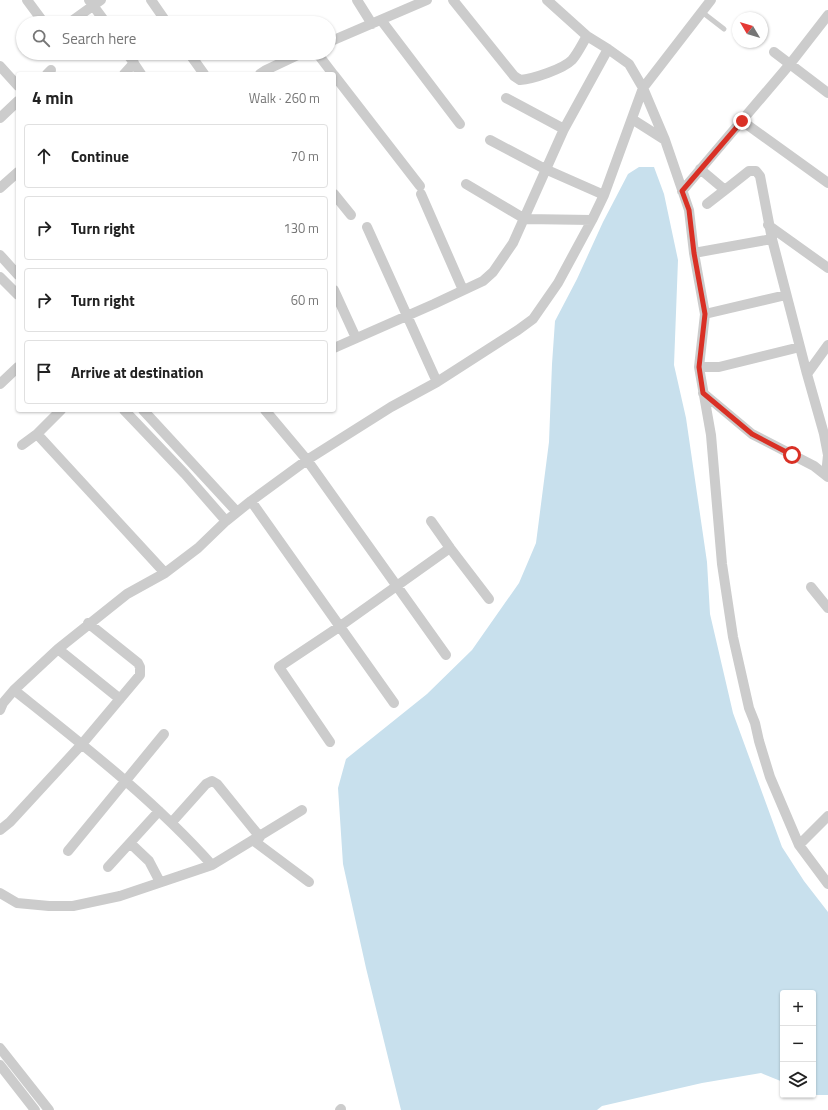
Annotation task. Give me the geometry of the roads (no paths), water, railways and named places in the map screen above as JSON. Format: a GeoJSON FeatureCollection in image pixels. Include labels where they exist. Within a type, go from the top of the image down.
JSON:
{"type":"FeatureCollection","features":[{"type":"Feature","properties":{"kind":"street"},"geometry":{"type":"LineString","coordinates":[[27,0],[39,16]]}},
{"type":"Feature","properties":{"kind":"street"},"geometry":{"type":"LineString","coordinates":[[151,0],[162,16]]}},
{"type":"Feature","properties":{"kind":"street"},"geometry":{"type":"LineString","coordinates":[[357,0],[460,124]]}},
{"type":"Feature","properties":{"kind":"street"},"geometry":{"type":"LineString","coordinates":[[336,39],[427,0]]}},
{"type":"Feature","properties":{"kind":"street"},"geometry":{"type":"LineString","coordinates":[[453,0],[514,76],[520,80],[527,80],[569,63],[587,36]]}},
{"type":"Feature","properties":{"kind":"street"},"geometry":{"type":"LineString","coordinates":[[547,0],[587,36],[629,64],[643,88],[665,140],[689,210],[694,253],[705,314],[699,367],[711,435],[722,564],[733,636],[749,708],[755,723],[770,777],[799,845],[828,884]]}},
{"type":"Feature","properties":{"kind":"street"},"geometry":{"type":"LineString","coordinates":[[0,710],[3,703],[14,690],[88,623],[127,594],[165,573],[198,548],[226,521],[251,501],[307,460],[391,407],[437,382],[533,319],[558,283],[604,195],[643,88],[702,12],[708,1]]}},
{"type":"Feature","properties":{"kind":"street"},"geometry":{"type":"LineString","coordinates":[[78,16],[95,2],[102,16]]}},
{"type":"Feature","properties":{"kind":"street"},"geometry":{"type":"LineString","coordinates":[[682,191],[790,64],[828,15]]}},
{"type":"Feature","properties":{"kind":"street"},"geometry":{"type":"LineString","coordinates":[[336,347],[483,281],[493,272],[513,243],[564,129],[608,49]]}},
{"type":"Feature","properties":{"kind":"street"},"geometry":{"type":"LineString","coordinates":[[774,52],[828,93]]}},
{"type":"Feature","properties":{"kind":"street"},"geometry":{"type":"LineString","coordinates":[[132,60],[140,72]]}},
{"type":"Feature","properties":{"kind":"street"},"geometry":{"type":"LineString","coordinates":[[194,60],[203,72]]}},
{"type":"Feature","properties":{"kind":"street"},"geometry":{"type":"LineString","coordinates":[[263,72],[286,60]]}},
{"type":"Feature","properties":{"kind":"street"},"geometry":{"type":"LineString","coordinates":[[323,60],[332,72]]}},
{"type":"Feature","properties":{"kind":"street"},"geometry":{"type":"LineString","coordinates":[[126,72],[134,63]]}},
{"type":"Feature","properties":{"kind":"street"},"geometry":{"type":"LineString","coordinates":[[0,66],[16,84]]}},
{"type":"Feature","properties":{"kind":"street"},"geometry":{"type":"LineString","coordinates":[[336,77],[421,190],[463,290]]}},
{"type":"Feature","properties":{"kind":"street"},"geometry":{"type":"LineString","coordinates":[[506,98],[564,129]]}},
{"type":"Feature","properties":{"kind":"street"},"geometry":{"type":"LineString","coordinates":[[0,118],[16,103]]}},
{"type":"Feature","properties":{"kind":"street"},"geometry":{"type":"LineString","coordinates":[[632,119],[665,140]]}},
{"type":"Feature","properties":{"kind":"street"},"geometry":{"type":"LineString","coordinates":[[742,121],[828,183]]}},
{"type":"Feature","properties":{"kind":"street"},"geometry":{"type":"LineString","coordinates":[[490,140],[545,169],[604,195]]}},
{"type":"Feature","properties":{"kind":"street"},"geometry":{"type":"LineString","coordinates":[[700,169],[725,190]]}},
{"type":"Feature","properties":{"kind":"street"},"geometry":{"type":"LineString","coordinates":[[707,204],[749,171],[756,171],[760,176],[768,225],[806,374],[826,431],[828,454],[827,476]]}},
{"type":"Feature","properties":{"kind":"street"},"geometry":{"type":"LineString","coordinates":[[0,188],[16,174]]}},
{"type":"Feature","properties":{"kind":"street"},"geometry":{"type":"LineString","coordinates":[[466,184],[525,219],[592,220]]}},
{"type":"Feature","properties":{"kind":"street"},"geometry":{"type":"LineString","coordinates":[[336,196],[351,215]]}},
{"type":"Feature","properties":{"kind":"street"},"geometry":{"type":"LineString","coordinates":[[768,225],[828,268]]}},
{"type":"Feature","properties":{"kind":"street"},"geometry":{"type":"LineString","coordinates":[[367,227],[437,382]]}},
{"type":"Feature","properties":{"kind":"street"},"geometry":{"type":"LineString","coordinates":[[694,253],[772,240]]}},
{"type":"Feature","properties":{"kind":"street"},"geometry":{"type":"LineString","coordinates":[[0,256],[16,273]]}},
{"type":"Feature","properties":{"kind":"street"},"geometry":{"type":"LineString","coordinates":[[0,277],[16,293]]}},
{"type":"Feature","properties":{"kind":"street"},"geometry":{"type":"LineString","coordinates":[[336,294],[356,338]]}},
{"type":"Feature","properties":{"kind":"street"},"geometry":{"type":"LineString","coordinates":[[705,314],[786,295]]}},
{"type":"Feature","properties":{"kind":"street"},"geometry":{"type":"LineString","coordinates":[[699,367],[719,367],[800,347]]}},
{"type":"Feature","properties":{"kind":"street"},"geometry":{"type":"LineString","coordinates":[[806,374],[827,349]]}},
{"type":"Feature","properties":{"kind":"street"},"geometry":{"type":"LineString","coordinates":[[0,384],[16,369]]}},
{"type":"Feature","properties":{"kind":"street"},"geometry":{"type":"LineString","coordinates":[[703,393],[752,434],[814,466],[827,476]]}},
{"type":"Feature","properties":{"kind":"street"},"geometry":{"type":"LineString","coordinates":[[22,445],[37,434],[59,412]]}},
{"type":"Feature","properties":{"kind":"street"},"geometry":{"type":"LineString","coordinates":[[126,412],[226,521]]}},
{"type":"Feature","properties":{"kind":"street"},"geometry":{"type":"LineString","coordinates":[[145,412],[237,512]]}},
{"type":"Feature","properties":{"kind":"street"},"geometry":{"type":"LineString","coordinates":[[267,412],[307,460],[446,655]]}},
{"type":"Feature","properties":{"kind":"street"},"geometry":{"type":"LineString","coordinates":[[37,434],[165,573]]}},
{"type":"Feature","properties":{"kind":"street"},"geometry":{"type":"LineString","coordinates":[[251,501],[394,703]]}},
{"type":"Feature","properties":{"kind":"street"},"geometry":{"type":"LineString","coordinates":[[431,520],[489,600]]}},
{"type":"Feature","properties":{"kind":"street"},"geometry":{"type":"LineString","coordinates":[[330,742],[279,667],[339,627],[450,548]]}},
{"type":"Feature","properties":{"kind":"street"},"geometry":{"type":"LineString","coordinates":[[812,587],[828,608]]}},
{"type":"Feature","properties":{"kind":"street"},"geometry":{"type":"LineString","coordinates":[[0,830],[10,822],[82,744],[140,675],[140,667],[138,664],[88,623]]}},
{"type":"Feature","properties":{"kind":"street"},"geometry":{"type":"LineString","coordinates":[[58,649],[120,699]]}},
{"type":"Feature","properties":{"kind":"street"},"geometry":{"type":"LineString","coordinates":[[14,690],[82,744],[160,811],[212,865]]}},
{"type":"Feature","properties":{"kind":"street"},"geometry":{"type":"LineString","coordinates":[[68,851],[164,734]]}},
{"type":"Feature","properties":{"kind":"street"},"geometry":{"type":"LineString","coordinates":[[172,822],[206,784],[212,781],[217,784],[257,838],[309,882]]}},
{"type":"Feature","properties":{"kind":"street"},"geometry":{"type":"LineString","coordinates":[[0,894],[17,903],[49,906],[73,906],[120,896],[212,865],[302,810]]}},
{"type":"Feature","properties":{"kind":"street"},"geometry":{"type":"LineString","coordinates":[[108,867],[160,811]]}},
{"type":"Feature","properties":{"kind":"street"},"geometry":{"type":"LineString","coordinates":[[799,845],[828,816]]}},
{"type":"Feature","properties":{"kind":"street"},"geometry":{"type":"LineString","coordinates":[[130,843],[148,861],[160,882]]}},
{"type":"Feature","properties":{"kind":"street"},"geometry":{"type":"LineString","coordinates":[[0,1048],[49,1110]]}},
{"type":"Feature","properties":{"kind":"street"},"geometry":{"type":"LineString","coordinates":[[11,1062],[1,1067],[35,1110]]}},
{"type":"Feature","properties":{"kind":"lane"},"geometry":{"type":"LineString","coordinates":[[702,12],[724,29]]}},
{"type":"Feature","properties":{"kind":"water"},"geometry":{"type":"Polygon","coordinates":[[[639,167],[654,167],[664,194],[678,260],[674,365],[686,418],[707,562],[710,614],[733,713],[782,847],[804,881],[828,912],[828,1095],[816,1095],[816,990],[780,990],[780,1081],[761,1073],[702,1083],[602,1106],[597,1110],[401,1110],[366,968],[343,864],[338,788],[346,759],[427,694],[472,650],[519,583],[536,543],[549,442],[555,321],[628,174],[639,167]]]}}]}
